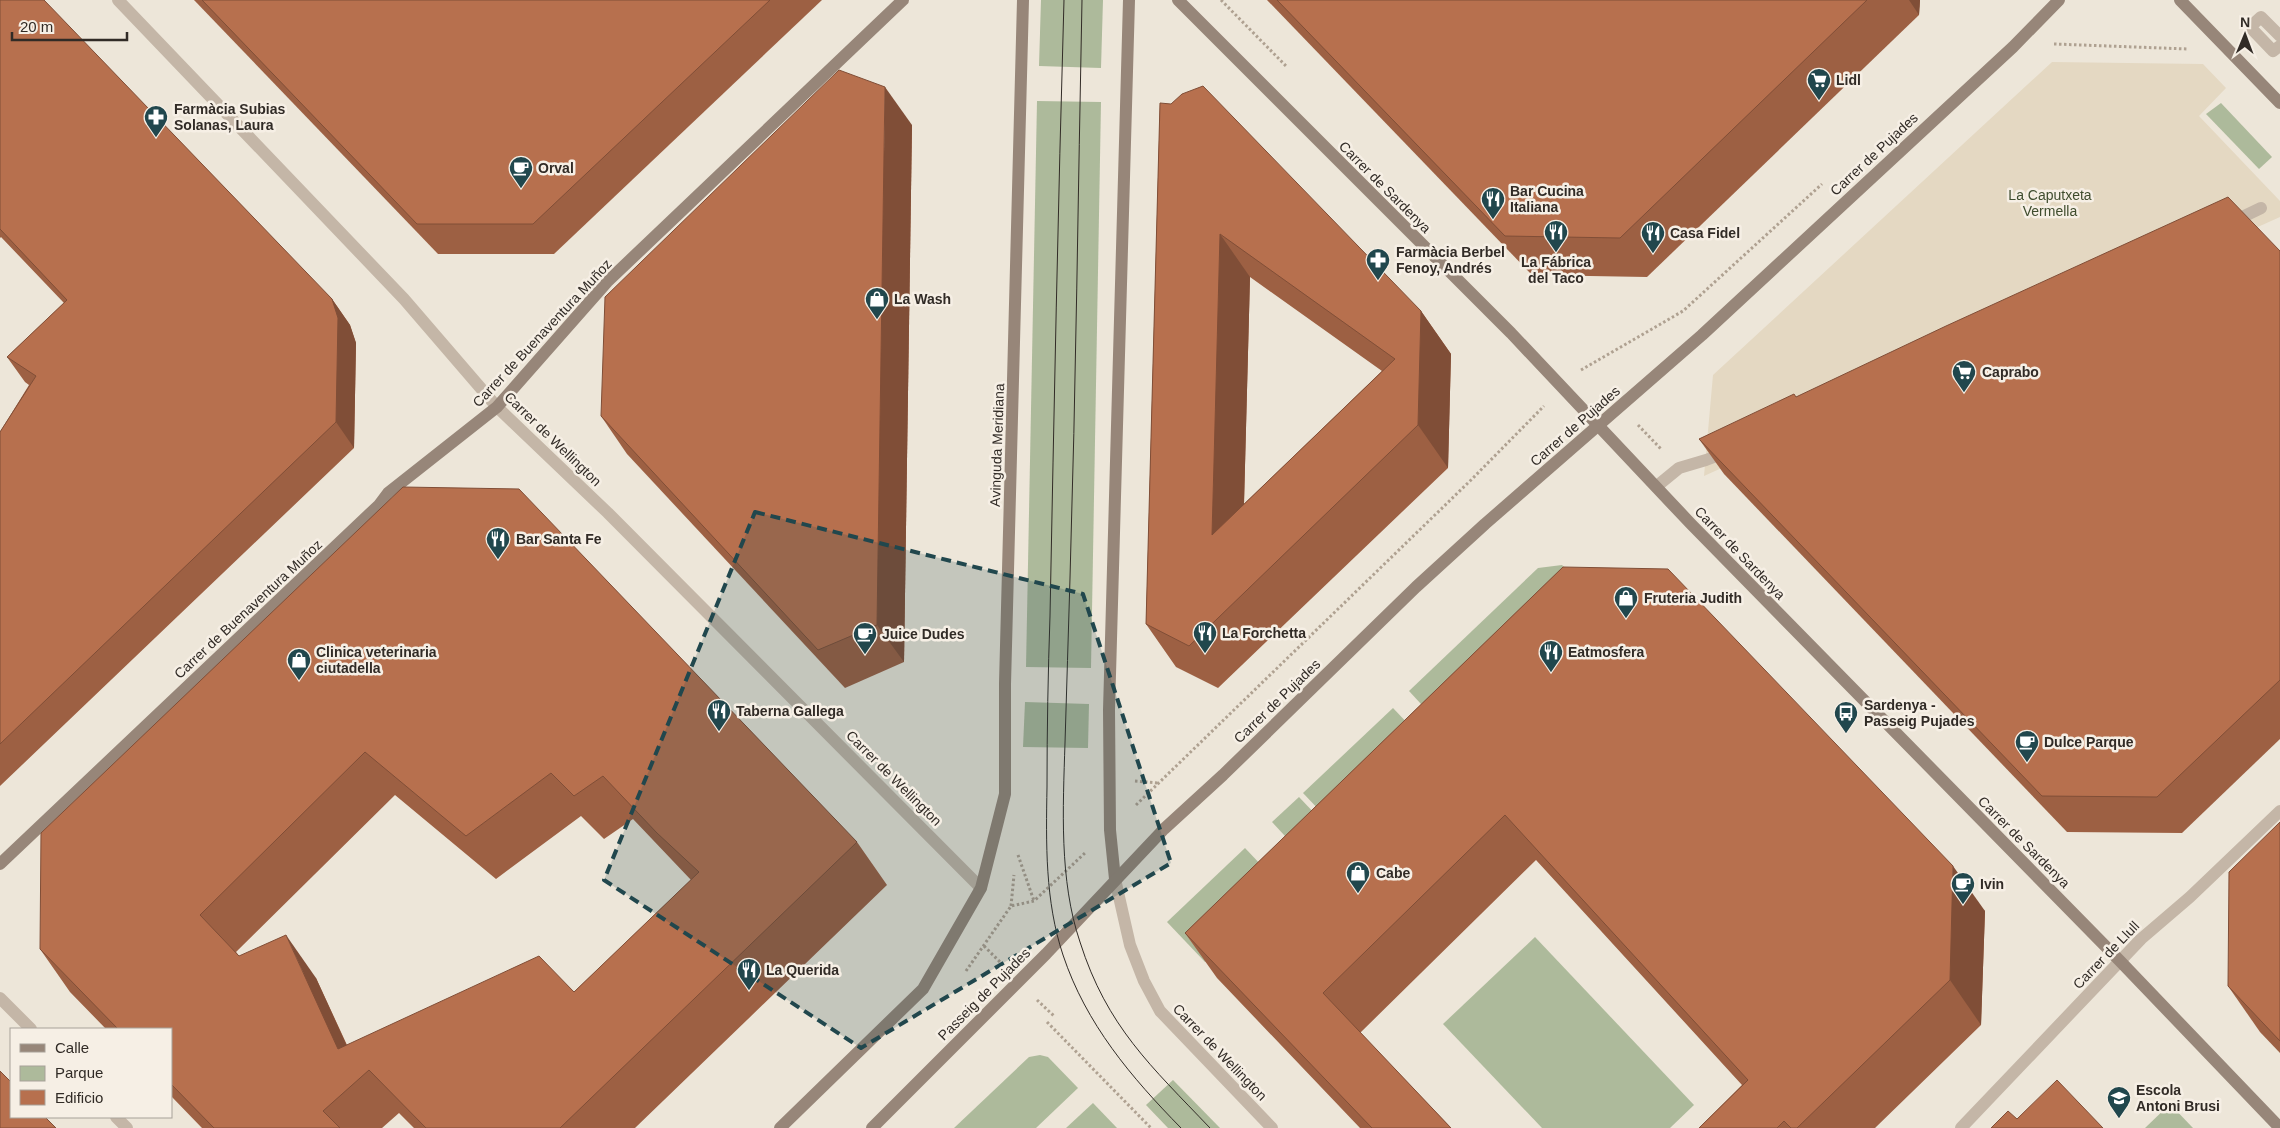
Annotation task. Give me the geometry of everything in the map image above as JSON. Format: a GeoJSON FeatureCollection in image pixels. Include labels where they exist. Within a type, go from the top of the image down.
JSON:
{"type":"FeatureCollection","features":[{"type":"Feature","properties":{"kind":"street","name":"Carrer de Wellington"},"geometry":{"type":"LineString","coordinates":[[118,0],[404,299],[497,407],[608,513],[981,888]]}},
{"type":"Feature","properties":{"kind":"street","name":"Carrer de Buenaventura Muñoz"},"geometry":{"type":"LineString","coordinates":[[0,864],[379,505],[388,493],[497,407],[607,282],[902,0]]}},
{"type":"Feature","properties":{"kind":"street","name":"Avinguda Meridiana"},"geometry":{"type":"LineString","coordinates":[[981,888],[1005,794],[1005,689],[1023,0]]}},
{"type":"Feature","properties":{"kind":"street"},"geometry":{"type":"LineString","coordinates":[[1115,879],[1110,830],[1109,710],[1129,0]]}},
{"type":"Feature","properties":{"kind":"street","name":"Carrer de Sardenya"},"geometry":{"type":"LineString","coordinates":[[1178,0],[1562,387],[1853,691],[2120,961],[2280,1128]]}},
{"type":"Feature","properties":{"kind":"street","name":"Carrer de Pujades"},"geometry":{"type":"LineString","coordinates":[[1115,879],[1164,829],[1223,775],[1416,587],[1485,524],[1709,329],[2013,47],[2059,0]]}},
{"type":"Feature","properties":{"kind":"street"},"geometry":{"type":"LineString","coordinates":[[2180,0],[2280,103]]}},
{"type":"Feature","properties":{"kind":"street"},"geometry":{"type":"LineString","coordinates":[[2280,36],[2261,17],[2250,27],[2273,52],[2280,46]]}},
{"type":"Feature","properties":{"kind":"street"},"geometry":{"type":"LineString","coordinates":[[2218,228],[2261,208]]}},
{"type":"Feature","properties":{"kind":"street"},"geometry":{"type":"LineString","coordinates":[[1657,486],[1679,468],[1706,460],[1734,448]]}},
{"type":"Feature","properties":{"kind":"street","name":"Carrer de Llull"},"geometry":{"type":"LineString","coordinates":[[1960,1128],[2036,1052],[2120,961],[2280,811]]}},
{"type":"Feature","properties":{"kind":"street","name":"Carrer de Wellington"},"geometry":{"type":"LineString","coordinates":[[1115,879],[1130,945],[1144,981],[1160,1011],[1272,1128]]}},
{"type":"Feature","properties":{"kind":"street","name":"Passeig de Pujades"},"geometry":{"type":"LineString","coordinates":[[872,1128],[1046,954],[1115,879]]}},
{"type":"Feature","properties":{"kind":"street"},"geometry":{"type":"LineString","coordinates":[[780,1128],[922,989],[981,888]]}},
{"type":"Feature","properties":{"kind":"street"},"geometry":{"type":"LineString","coordinates":[[0,998],[30,1028]]}},
{"type":"Feature","properties":{"kind":"street"},"geometry":{"type":"LineString","coordinates":[[117,1118],[127,1128]]}},
{"type":"Feature","properties":{"kind":"path"},"geometry":{"type":"LineString","coordinates":[[2050,44],[2196,49]]}},
{"type":"Feature","properties":{"kind":"path","name":"Carrer de Pujades"},"geometry":{"type":"LineString","coordinates":[[1152,789],[1471,480],[1562,387],[1583,369],[1683,310]]}},
{"type":"Feature","properties":{"kind":"path"},"geometry":{"type":"LineString","coordinates":[[1132,781],[1158,783]]}},
{"type":"Feature","properties":{"kind":"path","name":"Passeig de Pujades"},"geometry":{"type":"LineString","coordinates":[[970,967],[1011,906],[1034,901],[1089,849]]}},
{"type":"Feature","properties":{"kind":"path"},"geometry":{"type":"LineString","coordinates":[[1016,850],[1034,901]]}},
{"type":"Feature","properties":{"kind":"path","name":"Passeig de Pujades"},"geometry":{"type":"LineString","coordinates":[[984,946],[1002,964]]}},
{"type":"Feature","properties":{"kind":"path"},"geometry":{"type":"LineString","coordinates":[[1044,1006],[1054,1016]]}},
{"type":"Feature","properties":{"kind":"path"},"geometry":{"type":"LineString","coordinates":[[1048,1022],[1151,1128]]}},
{"type":"Feature","properties":{"kind":"highlighted area"},"geometry":{"type":"Polygon","coordinates":[[[755,512],[1083,594],[1171,863],[861,1048],[604,880],[755,512]]]}},
{"type":"Feature","properties":{"kind":"green space"},"geometry":{"type":"Polygon","coordinates":[[[1041,0],[1103,0],[1101,68],[1039,66],[1041,0]]]}},
{"type":"Feature","properties":{"kind":"green space"},"geometry":{"type":"Polygon","coordinates":[[[1037,101],[1101,102],[1091,668],[1026,667],[1037,101]]]}},
{"type":"Feature","properties":{"kind":"green space"},"geometry":{"type":"Polygon","coordinates":[[[2221,103],[2272,157],[2259,169],[2206,114],[2221,103]]]}},
{"type":"Feature","properties":{"kind":"green space"},"geometry":{"type":"Polygon","coordinates":[[[1562,565],[1589,592],[1445,730],[1409,691],[1538,568],[1562,565]]]}},
{"type":"Feature","properties":{"kind":"green space"},"geometry":{"type":"Polygon","coordinates":[[[1025,702],[1089,704],[1088,748],[1023,747],[1025,702]]]}},
{"type":"Feature","properties":{"kind":"green space"},"geometry":{"type":"Polygon","coordinates":[[[1393,708],[1429,746],[1340,832],[1303,793],[1393,708]]]}},
{"type":"Feature","properties":{"kind":"green space"},"geometry":{"type":"Polygon","coordinates":[[[1299,797],[1335,835],[1309,862],[1272,822],[1299,797]]]}},
{"type":"Feature","properties":{"kind":"green space"},"geometry":{"type":"Polygon","coordinates":[[[1245,848],[1283,888],[1205,962],[1167,922],[1245,848]]]}},
{"type":"Feature","properties":{"kind":"green space"},"geometry":{"type":"Polygon","coordinates":[[[1535,937],[1694,1105],[1670,1128],[1542,1128],[1443,1024],[1535,937]]]}},
{"type":"Feature","properties":{"kind":"green space"},"geometry":{"type":"Polygon","coordinates":[[[1040,1055],[1048,1057],[1078,1088],[1036,1128],[954,1128],[1029,1057],[1040,1055]]]}},
{"type":"Feature","properties":{"kind":"green space"},"geometry":{"type":"Polygon","coordinates":[[[1173,1080],[1220,1128],[1168,1128],[1146,1105],[1173,1080]]]}},
{"type":"Feature","properties":{"kind":"green space"},"geometry":{"type":"Polygon","coordinates":[[[1093,1103],[1117,1128],[1066,1128],[1093,1103]]]}},
{"type":"Feature","properties":{"kind":"green space"},"geometry":{"type":"Polygon","coordinates":[[[2170,1104],[2193,1128],[2145,1128],[2170,1104]]]}},
{"type":"Feature","properties":{"kind":"shaded area"},"geometry":{"type":"Polygon","coordinates":[[[2052,62],[2203,64],[2226,88],[2199,116],[2280,201],[2280,217],[1704,476],[1713,375],[2052,62]]]}},
{"type":"Feature","properties":{"kind":"building"},"geometry":{"type":"Polygon","coordinates":[[[0,0],[44,0],[332,299],[338,318],[336,422],[0,744],[0,432],[36,376],[7,357],[67,300],[0,229],[0,0]]]}},
{"type":"Feature","properties":{"kind":"building"},"geometry":{"type":"Polygon","coordinates":[[[202,0],[770,0],[533,224],[417,224],[202,0]]]}},
{"type":"Feature","properties":{"kind":"building"},"geometry":{"type":"Polygon","coordinates":[[[1277,0],[1867,0],[1620,238],[1505,236],[1277,0]]]}},
{"type":"Feature","properties":{"kind":"building"},"geometry":{"type":"Polygon","coordinates":[[[839,70],[885,87],[877,625],[818,650],[601,416],[605,297],[839,70]]]}},
{"type":"Feature","properties":{"kind":"building"},"geometry":{"type":"Polygon","coordinates":[[[1203,86],[1421,311],[1418,425],[1189,646],[1146,624],[1160,103],[1171,104],[1182,94],[1203,86]],[[1220,234],[1212,535],[1395,359],[1220,234]]]}},
{"type":"Feature","properties":{"kind":"building"},"geometry":{"type":"Polygon","coordinates":[[[2228,197],[2280,251],[2280,680],[2157,797],[2042,796],[1699,439],[1794,394],[1796,397],[2228,197]]]}},
{"type":"Feature","properties":{"kind":"building"},"geometry":{"type":"Polygon","coordinates":[[[403,487],[519,489],[857,842],[560,1128],[426,1128],[369,1070],[323,1111],[340,1128],[214,1128],[172,1085],[172,1028],[117,1028],[40,949],[41,833],[403,487]],[[365,752],[200,915],[239,956],[286,935],[338,1049],[539,956],[574,992],[699,872],[657,833],[603,776],[574,796],[551,773],[466,836],[365,752]]]}},
{"type":"Feature","properties":{"kind":"building"},"geometry":{"type":"Polygon","coordinates":[[[1563,567],[1668,569],[1953,866],[1950,980],[1797,1128],[1791,1128],[1784,1121],[1777,1128],[1699,1128],[1748,1080],[1505,815],[1323,993],[1451,1128],[1372,1128],[1185,933],[1563,567]]]}},
{"type":"Feature","properties":{"kind":"building"},"geometry":{"type":"Polygon","coordinates":[[[2280,822],[2280,1041],[2228,986],[2229,872],[2280,822]]]}},
{"type":"Feature","properties":{"kind":"building"},"geometry":{"type":"Polygon","coordinates":[[[0,1071],[10,1081],[10,1118],[46,1118],[56,1128],[0,1128],[0,1071]]]}},
{"type":"Feature","properties":{"kind":"building"},"geometry":{"type":"Polygon","coordinates":[[[2057,1080],[2103,1128],[1991,1128],[2008,1111],[2017,1119],[2057,1080]]]}},
{"type":"Feature","properties":{"kind":"tram line"},"geometry":{"type":"LineString","coordinates":[[1064,0],[1048,702],[1047,829],[1050,893],[1057,935],[1063,955],[1084,1004],[1097,1027],[1128,1069],[1181,1128]]}},
{"type":"Feature","properties":{"kind":"tram line"},"geometry":{"type":"LineString","coordinates":[[1082,0],[1074,433],[1063,818],[1065,869],[1073,918],[1080,942],[1103,998],[1133,1044],[1210,1128]]}},
{"type":"Feature","properties":{"kind":"place","name":"Lidl"},"geometry":{"type":"Point","coordinates":[1819,101]}},
{"type":"Feature","properties":{"kind":"place","name":"Farmàcia Subias Solanas, Laura"},"geometry":{"type":"Point","coordinates":[156,138]}},
{"type":"Feature","properties":{"kind":"place","name":"Orval"},"geometry":{"type":"Point","coordinates":[521,189]}},
{"type":"Feature","properties":{"kind":"place","name":"Bar Cucina Italiana"},"geometry":{"type":"Point","coordinates":[1493,220]}},
{"type":"Feature","properties":{"kind":"place","name":"La Fábrica del Taco"},"geometry":{"type":"Point","coordinates":[1556,253]}},
{"type":"Feature","properties":{"kind":"place","name":"Casa Fidel"},"geometry":{"type":"Point","coordinates":[1653,254]}},
{"type":"Feature","properties":{"kind":"place","name":"Farmàcia Berbel Fenoy, Andrés"},"geometry":{"type":"Point","coordinates":[1378,281]}},
{"type":"Feature","properties":{"kind":"place","name":"La Wash"},"geometry":{"type":"Point","coordinates":[877,320]}},
{"type":"Feature","properties":{"kind":"place","name":"Caprabo"},"geometry":{"type":"Point","coordinates":[1964,393]}},
{"type":"Feature","properties":{"kind":"place","name":"Bar Santa Fe"},"geometry":{"type":"Point","coordinates":[498,560]}},
{"type":"Feature","properties":{"kind":"place","name":"Fruteria Judith"},"geometry":{"type":"Point","coordinates":[1626,619]}},
{"type":"Feature","properties":{"kind":"place","name":"La Forchetta"},"geometry":{"type":"Point","coordinates":[1205,654]}},
{"type":"Feature","properties":{"kind":"place","name":"Juice Dudes"},"geometry":{"type":"Point","coordinates":[865,655]}},
{"type":"Feature","properties":{"kind":"place","name":"Eatmosfera"},"geometry":{"type":"Point","coordinates":[1551,673]}},
{"type":"Feature","properties":{"kind":"place","name":"Clinica veterinaria ciutadella"},"geometry":{"type":"Point","coordinates":[299,681]}},
{"type":"Feature","properties":{"kind":"place","name":"Taberna Gallega"},"geometry":{"type":"Point","coordinates":[719,732]}},
{"type":"Feature","properties":{"kind":"place","name":"Sardenya - Passeig Pujades"},"geometry":{"type":"Point","coordinates":[1846,734]}},
{"type":"Feature","properties":{"kind":"place","name":"Dulce Parque"},"geometry":{"type":"Point","coordinates":[2027,763]}},
{"type":"Feature","properties":{"kind":"place","name":"Cabe"},"geometry":{"type":"Point","coordinates":[1358,894]}},
{"type":"Feature","properties":{"kind":"place","name":"Ivin"},"geometry":{"type":"Point","coordinates":[1963,905]}},
{"type":"Feature","properties":{"kind":"place","name":"La Querida"},"geometry":{"type":"Point","coordinates":[749,991]}},
{"type":"Feature","properties":{"kind":"place","name":"Escola Antoni Brusi"},"geometry":{"type":"Point","coordinates":[2119,1119]}},
{"type":"Feature","properties":{"kind":"park label","name":"La Caputxeta Vermella"},"geometry":{"type":"Point","coordinates":[2050,204]}}]}
